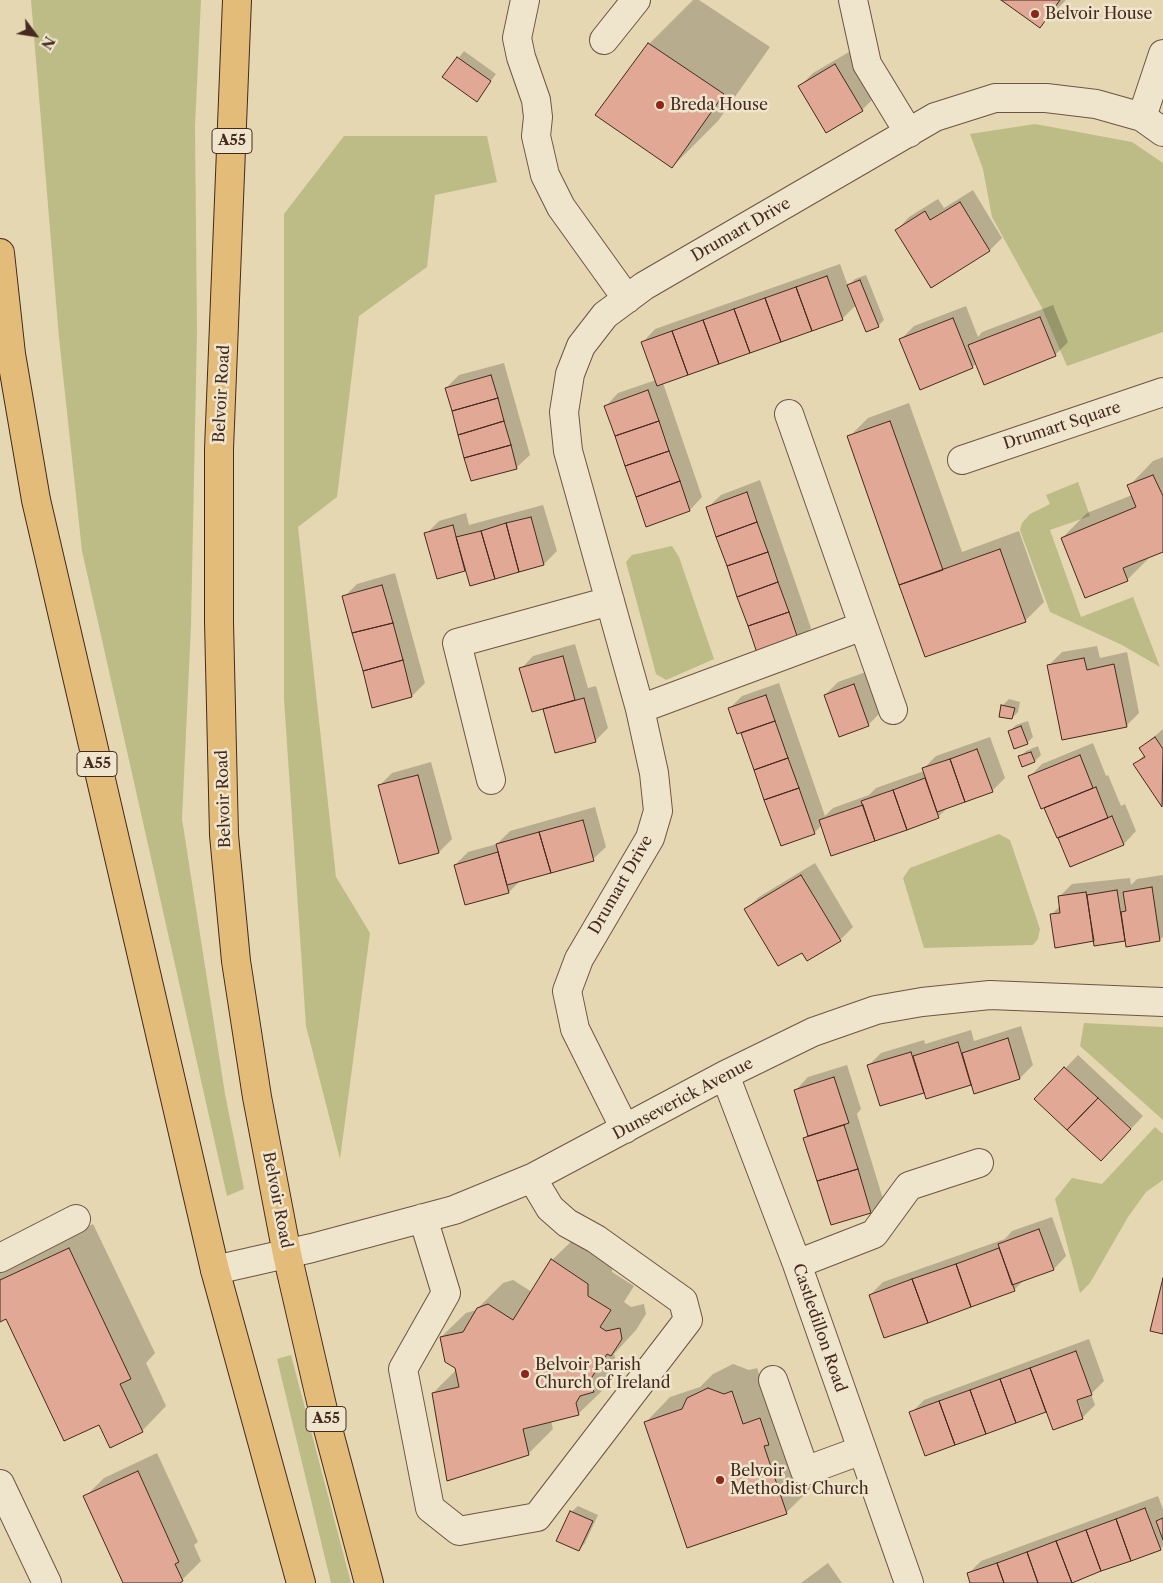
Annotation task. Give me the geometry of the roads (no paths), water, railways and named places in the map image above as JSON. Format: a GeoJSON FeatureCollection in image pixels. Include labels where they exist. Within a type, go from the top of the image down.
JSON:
{"type":"FeatureCollection","features":[{"type":"Feature","properties":{"kind":"highway","name":"Belvoir Road"},"geometry":{"type":"LineString","coordinates":[[237,0],[219,449],[219,622],[224,835],[236,961],[257,1097],[287,1254],[323,1410],[370,1583]]}},
{"type":"Feature","properties":{"kind":"highway","name":"A55"},"geometry":{"type":"LineString","coordinates":[[0,253],[11,354],[36,500],[216,1270],[301,1583]]}},
{"type":"Feature","properties":{"kind":"street"},"geometry":{"type":"LineString","coordinates":[[525,0],[517,38],[520,57],[536,100],[538,117],[536,136],[545,175],[561,206],[628,299]]}},
{"type":"Feature","properties":{"kind":"street"},"geometry":{"type":"LineString","coordinates":[[604,40],[636,0]]}},
{"type":"Feature","properties":{"kind":"street"},"geometry":{"type":"LineString","coordinates":[[853,0],[867,64],[909,133]]}},
{"type":"Feature","properties":{"kind":"street"},"geometry":{"type":"LineString","coordinates":[[1153,124],[1163,54]]}},
{"type":"Feature","properties":{"kind":"street","name":"Drumart Drive"},"geometry":{"type":"LineString","coordinates":[[625,1129],[576,1028],[567,991],[579,960],[650,838],[658,810],[654,773],[640,709],[568,451],[564,412],[570,374],[581,346],[605,316],[644,286],[935,117],[995,98],[1046,98],[1096,104],[1153,124]]}},
{"type":"Feature","properties":{"kind":"street","name":"Drumart Square"},"geometry":{"type":"LineString","coordinates":[[962,460],[1163,392]]}},
{"type":"Feature","properties":{"kind":"street"},"geometry":{"type":"LineString","coordinates":[[789,414],[893,710]]}},
{"type":"Feature","properties":{"kind":"street"},"geometry":{"type":"LineString","coordinates":[[491,780],[456,643],[610,601]]}},
{"type":"Feature","properties":{"kind":"street"},"geometry":{"type":"LineString","coordinates":[[640,709],[863,626]]}},
{"type":"Feature","properties":{"kind":"street","name":"Dunseverick Avenue"},"geometry":{"type":"LineString","coordinates":[[216,1270],[287,1254],[454,1210],[532,1178],[724,1075],[813,1032],[876,1010],[922,1002],[990,994],[1163,1002]]}},
{"type":"Feature","properties":{"kind":"street","name":"Castledillon Road"},"geometry":{"type":"LineString","coordinates":[[724,1075],[797,1264],[908,1583]]}},
{"type":"Feature","properties":{"kind":"street"},"geometry":{"type":"LineString","coordinates":[[797,1264],[874,1234],[909,1186],[980,1163]]}},
{"type":"Feature","properties":{"kind":"street"},"geometry":{"type":"LineString","coordinates":[[423,1218],[446,1293],[403,1369],[430,1508],[460,1531],[538,1517],[688,1320],[683,1301],[596,1238],[567,1223],[550,1208],[532,1178]]}},
{"type":"Feature","properties":{"kind":"street"},"geometry":{"type":"LineString","coordinates":[[0,1258],[76,1219]]}},
{"type":"Feature","properties":{"kind":"street"},"geometry":{"type":"LineString","coordinates":[[773,1380],[805,1471],[862,1450]]}},
{"type":"Feature","properties":{"kind":"street"},"geometry":{"type":"LineString","coordinates":[[0,1484],[9,1526],[47,1583]]}},
{"type":"Feature","properties":{"kind":"place","name":"Belvoir House"},"geometry":{"type":"Point","coordinates":[1035,14]}},
{"type":"Feature","properties":{"kind":"place","name":"Breda House"},"geometry":{"type":"Point","coordinates":[660,105]}},
{"type":"Feature","properties":{"kind":"place","name":"Belvoir Parish Church of Ireland"},"geometry":{"type":"Point","coordinates":[525,1374]}},
{"type":"Feature","properties":{"kind":"place","name":"Belvoir Methodist Church"},"geometry":{"type":"Point","coordinates":[720,1480]}}]}
